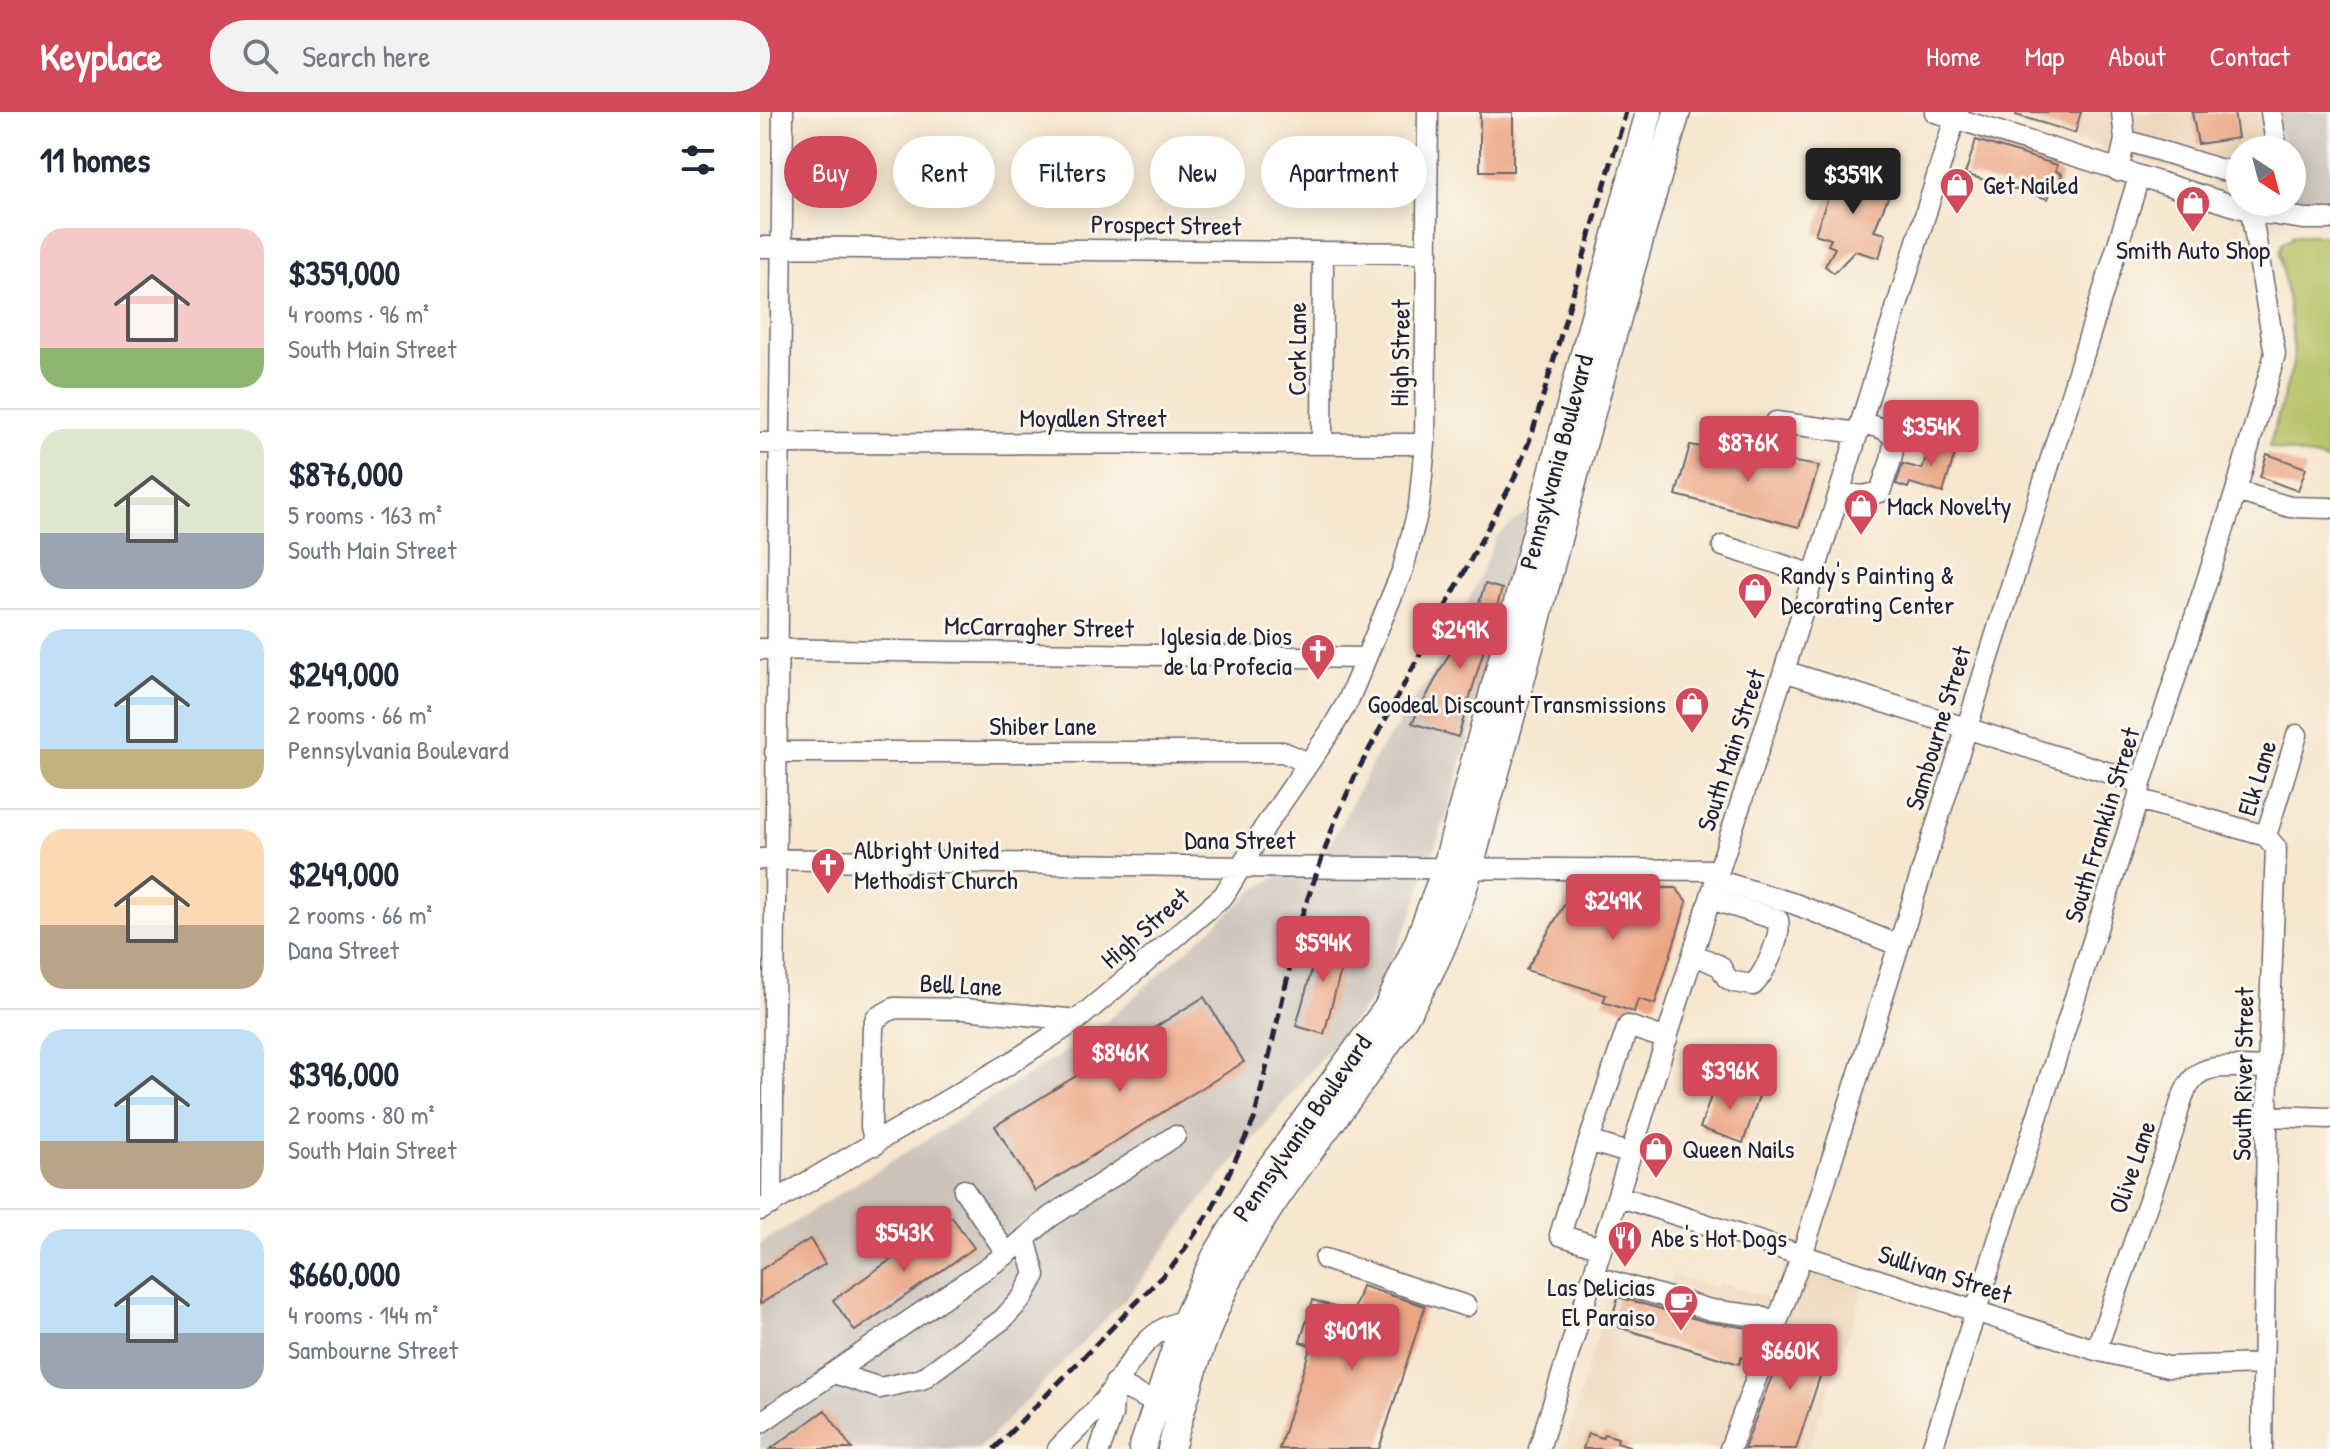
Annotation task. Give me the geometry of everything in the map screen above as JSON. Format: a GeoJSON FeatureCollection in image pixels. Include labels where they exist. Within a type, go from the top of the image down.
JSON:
{"type":"FeatureCollection","features":[{"type":"Feature","properties":{"kind":"main road","name":"Pennsylvania Boulevard"},"geometry":{"type":"LineString","coordinates":[[1171,1449],[1198,1354],[1227,1281],[1269,1210],[1357,1088],[1421,992],[1448,934],[1458,867],[1649,112]]}},
{"type":"Feature","properties":{"kind":"main road","name":"Pennsylvania Boulevard"},"geometry":{"type":"LineString","coordinates":[[1142,1449],[1185,1321],[1215,1257],[1262,1179],[1387,1008],[1458,867],[1519,692],[1598,388],[1677,112]]}},
{"type":"Feature","properties":{"kind":"street"},"geometry":{"type":"LineString","coordinates":[[766,1207],[767,860],[775,752],[768,649],[770,443],[783,247],[783,112]]}},
{"type":"Feature","properties":{"kind":"street","name":"High Street"},"geometry":{"type":"LineString","coordinates":[[766,1207],[875,1145],[1077,1020],[1224,895],[1348,701],[1403,569],[1412,539],[1425,444],[1428,112]]}},
{"type":"Feature","properties":{"kind":"street"},"geometry":{"type":"LineString","coordinates":[[2118,171],[2125,140],[2122,112]]}},
{"type":"Feature","properties":{"kind":"street"},"geometry":{"type":"LineString","coordinates":[[2271,112],[2275,136]]}},
{"type":"Feature","properties":{"kind":"street"},"geometry":{"type":"LineString","coordinates":[[1949,114],[2118,171],[2226,203]]}},
{"type":"Feature","properties":{"kind":"street","name":"South Main Street"},"geometry":{"type":"LineString","coordinates":[[1539,1449],[1860,428],[1949,114]]}},
{"type":"Feature","properties":{"kind":"street"},"geometry":{"type":"LineString","coordinates":[[2125,140],[2226,170]]}},
{"type":"Feature","properties":{"kind":"street","name":"Sambourne Street"},"geometry":{"type":"LineString","coordinates":[[1730,1449],[1802,1255],[2139,177]]}},
{"type":"Feature","properties":{"kind":"street"},"geometry":{"type":"LineString","coordinates":[[2306,214],[2330,219]]}},
{"type":"Feature","properties":{"kind":"street","name":"South Franklin Street"},"geometry":{"type":"LineString","coordinates":[[1932,1449],[2236,491],[2275,354],[2244,216]]}},
{"type":"Feature","properties":{"kind":"street","name":"Prospect Street"},"geometry":{"type":"LineString","coordinates":[[760,247],[1428,253]]}},
{"type":"Feature","properties":{"kind":"street","name":"Cork Lane"},"geometry":{"type":"LineString","coordinates":[[1322,444],[1323,253]]}},
{"type":"Feature","properties":{"kind":"street"},"geometry":{"type":"LineString","coordinates":[[1776,422],[1883,429],[1895,437],[1886,481],[1880,492],[1863,496],[1839,493]]}},
{"type":"Feature","properties":{"kind":"street","name":"Moyallen Street"},"geometry":{"type":"LineString","coordinates":[[770,443],[1425,444]]}},
{"type":"Feature","properties":{"kind":"street"},"geometry":{"type":"LineString","coordinates":[[2236,491],[2290,507],[2330,508]]}},
{"type":"Feature","properties":{"kind":"street"},"geometry":{"type":"LineString","coordinates":[[1723,546],[1814,575]]}},
{"type":"Feature","properties":{"kind":"street","name":"McCarragher Street"},"geometry":{"type":"LineString","coordinates":[[768,649],[1365,658]]}},
{"type":"Feature","properties":{"kind":"street"},"geometry":{"type":"LineString","coordinates":[[1784,671],[1966,727],[2266,836]]}},
{"type":"Feature","properties":{"kind":"street","name":"Elk Lane"},"geometry":{"type":"LineString","coordinates":[[2266,836],[2297,735]]}},
{"type":"Feature","properties":{"kind":"street","name":"Shiber Lane"},"geometry":{"type":"LineString","coordinates":[[775,752],[1283,752],[1308,763]]}},
{"type":"Feature","properties":{"kind":"street","name":"South River Street"},"geometry":{"type":"LineString","coordinates":[[2262,1449],[2268,1068],[2276,848],[2266,836]]}},
{"type":"Feature","properties":{"kind":"street","name":"Dana Street"},"geometry":{"type":"LineString","coordinates":[[767,860],[1458,867],[1715,883]]}},
{"type":"Feature","properties":{"kind":"street"},"geometry":{"type":"LineString","coordinates":[[1715,883],[1795,904],[1898,945]]}},
{"type":"Feature","properties":{"kind":"street"},"geometry":{"type":"LineString","coordinates":[[1693,954],[1720,966],[1727,978],[1734,982],[1753,985],[1764,973],[1779,931],[1778,920],[1715,883]]}},
{"type":"Feature","properties":{"kind":"street","name":"Bell Lane"},"geometry":{"type":"LineString","coordinates":[[875,1145],[871,1126],[873,1027],[876,1018],[894,1008],[965,1009],[1077,1020]]}},
{"type":"Feature","properties":{"kind":"street"},"geometry":{"type":"LineString","coordinates":[[1601,1248],[1560,1235],[1589,1141],[1628,1026],[1667,1039]]}},
{"type":"Feature","properties":{"kind":"street","name":"Olive Lane"},"geometry":{"type":"LineString","coordinates":[[2096,1350],[2173,1132],[2181,1097],[2189,1082],[2198,1071],[2216,1066],[2268,1068]]}},
{"type":"Feature","properties":{"kind":"street"},"geometry":{"type":"LineString","coordinates":[[2268,1116],[2330,1118]]}},
{"type":"Feature","properties":{"kind":"street"},"geometry":{"type":"LineString","coordinates":[[760,1423],[1007,1254],[1050,1217],[1175,1136]]}},
{"type":"Feature","properties":{"kind":"street"},"geometry":{"type":"LineString","coordinates":[[1589,1141],[1631,1154]]}},
{"type":"Feature","properties":{"kind":"street"},"geometry":{"type":"LineString","coordinates":[[964,1190],[1007,1254]]}},
{"type":"Feature","properties":{"kind":"street","name":"Sullivan Street"},"geometry":{"type":"LineString","coordinates":[[1618,1196],[2096,1350],[2168,1367],[2263,1364]]}},
{"type":"Feature","properties":{"kind":"street"},"geometry":{"type":"LineString","coordinates":[[834,1373],[880,1388],[922,1379],[1003,1319],[1022,1298],[1035,1275],[1025,1238]]}},
{"type":"Feature","properties":{"kind":"street"},"geometry":{"type":"LineString","coordinates":[[1325,1259],[1466,1306]]}},
{"type":"Feature","properties":{"kind":"street"},"geometry":{"type":"LineString","coordinates":[[1593,1276],[1699,1308],[1758,1316],[1776,1323]]}},
{"type":"Feature","properties":{"kind":"street"},"geometry":{"type":"LineString","coordinates":[[1058,1449],[1106,1398],[1155,1332],[1169,1323],[1185,1321]]}},
{"type":"Feature","properties":{"kind":"street"},"geometry":{"type":"LineString","coordinates":[[1115,1383],[1156,1403]]}},
{"type":"Feature","properties":{"kind":"street"},"geometry":{"type":"LineString","coordinates":[[1100,1449],[1112,1415],[1115,1383]]}},
{"type":"Feature","properties":{"kind":"shaded area"},"geometry":{"type":"Polygon","coordinates":[[[1981,112],[2259,112],[2262,136],[2226,136],[2226,185],[1981,112]]]}},
{"type":"Feature","properties":{"kind":"shaded area"},"geometry":{"type":"Polygon","coordinates":[[[2277,112],[2330,112],[2330,207],[2306,206],[2306,136],[2281,136],[2277,112]]]}},
{"type":"Feature","properties":{"kind":"shaded area"},"geometry":{"type":"Polygon","coordinates":[[[1529,510],[1450,804],[1411,917],[1374,996],[1208,1192],[1131,1293],[979,1449],[760,1449],[760,1244],[1086,1039],[1256,889],[1331,843],[1377,754],[1428,681],[1478,581],[1496,537],[1529,510]]]}},
{"type":"Feature","properties":{"kind":"shaded area"},"geometry":{"type":"Polygon","coordinates":[[[1785,1264],[1865,1287],[1808,1449],[1564,1449],[1614,1276],[1666,1293],[1672,1274],[1715,1288],[1719,1283],[1775,1299],[1785,1264]]]}},
{"type":"Feature","properties":{"kind":"green space"},"geometry":{"type":"Polygon","coordinates":[[[2292,235],[2330,235],[2330,461],[2269,447],[2294,361],[2280,252],[2283,242],[2292,235]]]}},
{"type":"Feature","properties":{"kind":"building"},"geometry":{"type":"Polygon","coordinates":[[[1480,112],[1513,112],[1513,171],[1480,171],[1480,112]]]}},
{"type":"Feature","properties":{"kind":"building"},"geometry":{"type":"Polygon","coordinates":[[[2017,112],[2081,112],[2075,133],[2016,115],[2017,112]]]}},
{"type":"Feature","properties":{"kind":"building"},"geometry":{"type":"Polygon","coordinates":[[[2192,112],[2234,112],[2238,136],[2198,144],[2192,112]]]}},
{"type":"Feature","properties":{"kind":"building"},"geometry":{"type":"Polygon","coordinates":[[[1976,140],[2057,165],[2056,171],[2062,174],[2058,187],[2052,185],[2048,199],[1965,174],[1976,140]]]}},
{"type":"Feature","properties":{"kind":"building"},"geometry":{"type":"Polygon","coordinates":[[[1840,164],[1852,166],[1891,190],[1874,231],[1886,234],[1879,258],[1855,251],[1834,273],[1825,266],[1835,248],[1828,245],[1831,239],[1815,234],[1840,164]]]}},
{"type":"Feature","properties":{"kind":"building"},"geometry":{"type":"Polygon","coordinates":[[[1932,439],[1957,447],[1943,493],[1910,483],[1908,488],[1896,484],[1903,464],[1922,469],[1932,439]]]}},
{"type":"Feature","properties":{"kind":"building"},"geometry":{"type":"Polygon","coordinates":[[[1690,445],[1819,466],[1799,527],[1676,495],[1690,445]]]}},
{"type":"Feature","properties":{"kind":"building"},"geometry":{"type":"Polygon","coordinates":[[[2267,454],[2306,468],[2298,491],[2260,477],[2267,454]]]}},
{"type":"Feature","properties":{"kind":"building"},"geometry":{"type":"Polygon","coordinates":[[[1485,584],[1502,589],[1458,737],[1412,723],[1453,647],[1459,649],[1474,605],[1478,606],[1485,584]]]}},
{"type":"Feature","properties":{"kind":"building"},"geometry":{"type":"Polygon","coordinates":[[[1574,888],[1676,888],[1687,902],[1655,1004],[1638,999],[1634,1012],[1603,1002],[1606,995],[1526,970],[1574,888]]]}},
{"type":"Feature","properties":{"kind":"building"},"geometry":{"type":"Polygon","coordinates":[[[1322,933],[1349,940],[1324,1034],[1296,1026],[1322,933]]]}},
{"type":"Feature","properties":{"kind":"building"},"geometry":{"type":"Polygon","coordinates":[[[1204,997],[1244,1062],[1035,1191],[995,1126],[1204,997]]]}},
{"type":"Feature","properties":{"kind":"building"},"geometry":{"type":"Polygon","coordinates":[[[1716,1082],[1759,1096],[1743,1143],[1700,1128],[1716,1082]]]}},
{"type":"Feature","properties":{"kind":"building"},"geometry":{"type":"Polygon","coordinates":[[[952,1217],[974,1248],[855,1331],[833,1300],[952,1217]]]}},
{"type":"Feature","properties":{"kind":"building"},"geometry":{"type":"Polygon","coordinates":[[[810,1239],[825,1264],[760,1304],[760,1270],[810,1239]]]}},
{"type":"Feature","properties":{"kind":"building"},"geometry":{"type":"Polygon","coordinates":[[[1362,1286],[1425,1306],[1379,1449],[1279,1449],[1311,1345],[1300,1342],[1313,1300],[1353,1313],[1362,1286]]]}},
{"type":"Feature","properties":{"kind":"building"},"geometry":{"type":"Polygon","coordinates":[[[1618,1297],[1707,1322],[1760,1332],[1749,1360],[1741,1357],[1739,1364],[1618,1327],[1620,1321],[1612,1318],[1618,1297]]]}},
{"type":"Feature","properties":{"kind":"building"},"geometry":{"type":"Polygon","coordinates":[[[1791,1326],[1832,1340],[1796,1449],[1744,1449],[1791,1326]]]}},
{"type":"Feature","properties":{"kind":"building"},"geometry":{"type":"Polygon","coordinates":[[[825,1410],[852,1449],[770,1449],[807,1423],[825,1410]]]}},
{"type":"Feature","properties":{"kind":"building"},"geometry":{"type":"Polygon","coordinates":[[[1588,1433],[1602,1438],[1604,1434],[1618,1438],[1617,1442],[1629,1446],[1628,1449],[1583,1449],[1588,1433]]]}},
{"type":"Feature","properties":{"kind":"railway"},"geometry":{"type":"LineString","coordinates":[[994,1449],[1175,1263],[1212,1209],[1254,1120],[1303,912],[1335,821],[1355,776],[1514,479],[1532,434],[1626,112]]}},
{"type":"Feature","properties":{"kind":"place","name":"Get Nailed"},"geometry":{"type":"Point","coordinates":[1957,216]}},
{"type":"Feature","properties":{"kind":"place","name":"Smith Auto Shop"},"geometry":{"type":"Point","coordinates":[2193,234]}},
{"type":"Feature","properties":{"kind":"place","name":"Mack Novelty"},"geometry":{"type":"Point","coordinates":[1861,537]}},
{"type":"Feature","properties":{"kind":"place","name":"Randy's Painting & Decorating Center"},"geometry":{"type":"Point","coordinates":[1755,621]}},
{"type":"Feature","properties":{"kind":"place","name":"Iglesia de Dios de la Profecia"},"geometry":{"type":"Point","coordinates":[1318,682]}},
{"type":"Feature","properties":{"kind":"place","name":"Goodeal Discount Transmissions"},"geometry":{"type":"Point","coordinates":[1692,735]}},
{"type":"Feature","properties":{"kind":"place","name":"Albright United Methodist Church"},"geometry":{"type":"Point","coordinates":[828,896]}},
{"type":"Feature","properties":{"kind":"place","name":"Queen Nails"},"geometry":{"type":"Point","coordinates":[1656,1180]}},
{"type":"Feature","properties":{"kind":"place","name":"Abe's Hot Dogs"},"geometry":{"type":"Point","coordinates":[1625,1269]}},
{"type":"Feature","properties":{"kind":"place","name":"Las Delicias El Paraiso"},"geometry":{"type":"Point","coordinates":[1681,1333]}}]}
